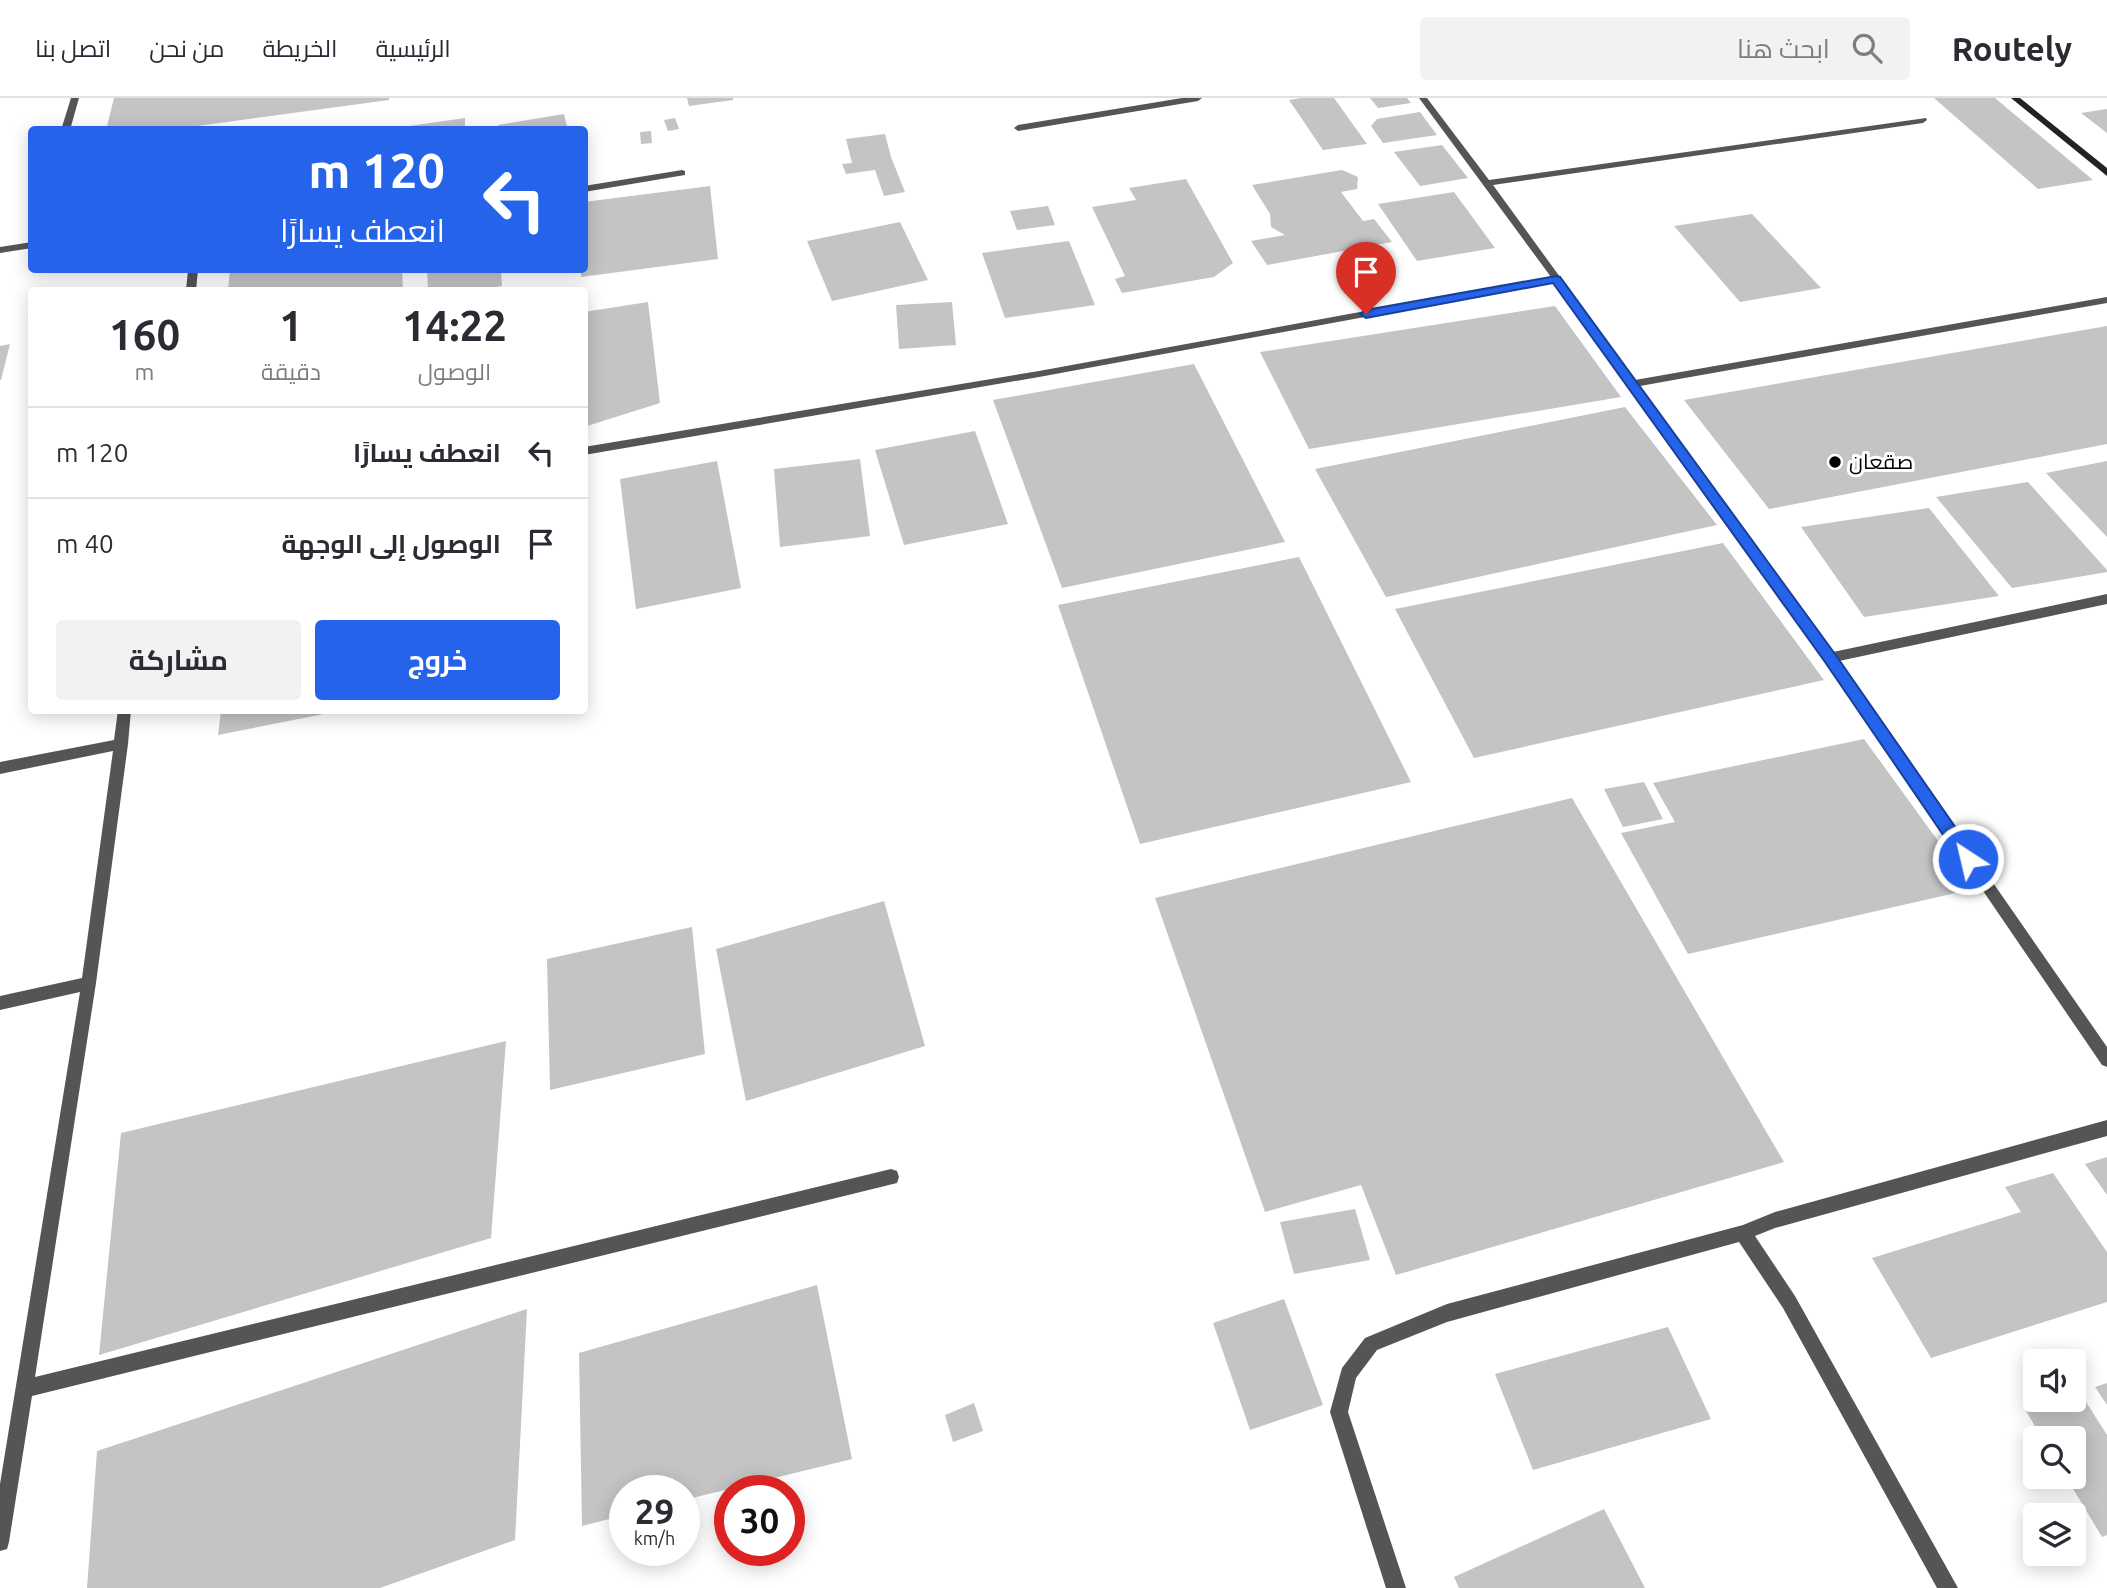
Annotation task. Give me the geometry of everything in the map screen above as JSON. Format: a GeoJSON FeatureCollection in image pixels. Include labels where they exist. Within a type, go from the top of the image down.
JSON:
{"type":"FeatureCollection","features":[{"type":"Feature","properties":{"kind":"street"},"geometry":{"type":"LineString","coordinates":[[66,126],[75,98]]}},
{"type":"Feature","properties":{"kind":"street"},"geometry":{"type":"LineString","coordinates":[[1018,128],[1198,98]]}},
{"type":"Feature","properties":{"kind":"street"},"geometry":{"type":"LineString","coordinates":[[1423,98],[1830,658],[2107,1060]]}},
{"type":"Feature","properties":{"kind":"street"},"geometry":{"type":"LineString","coordinates":[[2015,98],[2107,173]]}},
{"type":"Feature","properties":{"kind":"street"},"geometry":{"type":"LineString","coordinates":[[1486,183],[1923,120]]}},
{"type":"Feature","properties":{"kind":"street"},"geometry":{"type":"LineString","coordinates":[[588,188],[682,173]]}},
{"type":"Feature","properties":{"kind":"street"},"geometry":{"type":"LineString","coordinates":[[0,250],[28,246]]}},
{"type":"Feature","properties":{"kind":"street"},"geometry":{"type":"LineString","coordinates":[[588,451],[1040,374],[1556,279]]}},
{"type":"Feature","properties":{"kind":"street"},"geometry":{"type":"LineString","coordinates":[[1631,384],[2107,300]]}},
{"type":"Feature","properties":{"kind":"street"},"geometry":{"type":"LineString","coordinates":[[1830,658],[2106,602]]}},
{"type":"Feature","properties":{"kind":"street"},"geometry":{"type":"LineString","coordinates":[[0,1542],[3,1491],[23,1389],[89,983],[125,714]]}},
{"type":"Feature","properties":{"kind":"street"},"geometry":{"type":"LineString","coordinates":[[0,768],[121,744]]}},
{"type":"Feature","properties":{"kind":"street"},"geometry":{"type":"LineString","coordinates":[[0,1003],[89,983]]}},
{"type":"Feature","properties":{"kind":"street"},"geometry":{"type":"LineString","coordinates":[[1396,1588],[1339,1412],[1348,1374],[1371,1344],[1447,1312],[1744,1233],[1775,1220],[2107,1128]]}},
{"type":"Feature","properties":{"kind":"street"},"geometry":{"type":"LineString","coordinates":[[23,1389],[891,1177]]}},
{"type":"Feature","properties":{"kind":"street"},"geometry":{"type":"LineString","coordinates":[[1744,1233],[1789,1302],[1948,1588]]}},
{"type":"Feature","properties":{"kind":"building"},"geometry":{"type":"Polygon","coordinates":[[[114,98],[389,98],[197,126],[107,126],[114,98]]]}},
{"type":"Feature","properties":{"kind":"building"},"geometry":{"type":"Polygon","coordinates":[[[687,98],[733,98],[733,100],[689,106],[687,98]]]}},
{"type":"Feature","properties":{"kind":"building"},"geometry":{"type":"Polygon","coordinates":[[[1334,98],[1367,144],[1323,150],[1289,100],[1334,98]]]}},
{"type":"Feature","properties":{"kind":"building"},"geometry":{"type":"Polygon","coordinates":[[[1370,98],[1407,98],[1411,103],[1378,108],[1370,98]]]}},
{"type":"Feature","properties":{"kind":"building"},"geometry":{"type":"Polygon","coordinates":[[[1934,98],[1995,98],[2093,180],[2038,189],[1934,98]]]}},
{"type":"Feature","properties":{"kind":"building"},"geometry":{"type":"Polygon","coordinates":[[[2107,109],[2107,133],[2081,113],[2107,109]]]}},
{"type":"Feature","properties":{"kind":"building"},"geometry":{"type":"Polygon","coordinates":[[[1420,112],[1437,135],[1383,143],[1371,126],[1377,119],[1420,112]]]}},
{"type":"Feature","properties":{"kind":"building"},"geometry":{"type":"Polygon","coordinates":[[[564,114],[567,126],[498,126],[564,114]]]}},
{"type":"Feature","properties":{"kind":"building"},"geometry":{"type":"Polygon","coordinates":[[[465,118],[465,126],[409,126],[465,118]]]}},
{"type":"Feature","properties":{"kind":"building"},"geometry":{"type":"Polygon","coordinates":[[[675,118],[679,129],[668,131],[664,120],[675,118]]]}},
{"type":"Feature","properties":{"kind":"building"},"geometry":{"type":"Polygon","coordinates":[[[651,131],[652,143],[641,144],[640,132],[651,131]]]}},
{"type":"Feature","properties":{"kind":"building"},"geometry":{"type":"Polygon","coordinates":[[[885,134],[905,192],[884,196],[875,170],[846,174],[842,164],[852,163],[846,139],[885,134]]]}},
{"type":"Feature","properties":{"kind":"building"},"geometry":{"type":"Polygon","coordinates":[[[1442,145],[1468,178],[1420,186],[1394,152],[1442,145]]]}},
{"type":"Feature","properties":{"kind":"building"},"geometry":{"type":"Polygon","coordinates":[[[1342,170],[1358,177],[1357,189],[1341,192],[1363,221],[1374,219],[1392,242],[1267,265],[1251,241],[1285,235],[1271,227],[1270,214],[1252,185],[1342,170]]]}},
{"type":"Feature","properties":{"kind":"building"},"geometry":{"type":"Polygon","coordinates":[[[1186,179],[1233,263],[1214,277],[1122,293],[1115,279],[1125,276],[1092,207],[1136,200],[1129,188],[1186,179]]]}},
{"type":"Feature","properties":{"kind":"building"},"geometry":{"type":"Polygon","coordinates":[[[710,186],[718,259],[581,277],[581,273],[588,273],[588,201],[710,186]]]}},
{"type":"Feature","properties":{"kind":"building"},"geometry":{"type":"Polygon","coordinates":[[[1454,192],[1495,248],[1417,261],[1378,204],[1454,192]]]}},
{"type":"Feature","properties":{"kind":"building"},"geometry":{"type":"Polygon","coordinates":[[[1048,206],[1055,225],[1017,230],[1010,211],[1048,206]]]}},
{"type":"Feature","properties":{"kind":"building"},"geometry":{"type":"Polygon","coordinates":[[[1752,214],[1821,288],[1740,302],[1674,226],[1752,214]]]}},
{"type":"Feature","properties":{"kind":"building"},"geometry":{"type":"Polygon","coordinates":[[[900,222],[928,280],[832,301],[807,241],[900,222]]]}},
{"type":"Feature","properties":{"kind":"building"},"geometry":{"type":"Polygon","coordinates":[[[1069,241],[1095,305],[1005,318],[982,253],[1069,241]]]}},
{"type":"Feature","properties":{"kind":"building"},"geometry":{"type":"Polygon","coordinates":[[[230,273],[402,273],[403,287],[228,287],[230,273]]]}},
{"type":"Feature","properties":{"kind":"building"},"geometry":{"type":"Polygon","coordinates":[[[427,273],[501,273],[502,286],[428,287],[427,273]]]}},
{"type":"Feature","properties":{"kind":"building"},"geometry":{"type":"Polygon","coordinates":[[[648,302],[660,403],[588,426],[588,311],[648,302]]]}},
{"type":"Feature","properties":{"kind":"building"},"geometry":{"type":"Polygon","coordinates":[[[952,302],[956,345],[899,349],[896,305],[952,302]]]}},
{"type":"Feature","properties":{"kind":"building"},"geometry":{"type":"Polygon","coordinates":[[[1555,306],[1621,397],[1309,449],[1260,352],[1555,306]]]}},
{"type":"Feature","properties":{"kind":"building"},"geometry":{"type":"Polygon","coordinates":[[[2107,326],[2107,444],[1769,509],[1684,400],[2107,326]]]}},
{"type":"Feature","properties":{"kind":"building"},"geometry":{"type":"Polygon","coordinates":[[[10,344],[1,380],[0,380],[0,346],[10,344]]]}},
{"type":"Feature","properties":{"kind":"building"},"geometry":{"type":"Polygon","coordinates":[[[1194,364],[1285,542],[1062,588],[993,400],[1194,364]]]}},
{"type":"Feature","properties":{"kind":"building"},"geometry":{"type":"Polygon","coordinates":[[[1625,407],[1717,525],[1386,597],[1315,469],[1625,407]]]}},
{"type":"Feature","properties":{"kind":"building"},"geometry":{"type":"Polygon","coordinates":[[[975,431],[1008,524],[904,545],[875,450],[975,431]]]}},
{"type":"Feature","properties":{"kind":"building"},"geometry":{"type":"Polygon","coordinates":[[[860,459],[870,536],[780,547],[774,469],[860,459]]]}},
{"type":"Feature","properties":{"kind":"building"},"geometry":{"type":"Polygon","coordinates":[[[717,461],[741,588],[636,609],[620,479],[717,461]]]}},
{"type":"Feature","properties":{"kind":"building"},"geometry":{"type":"Polygon","coordinates":[[[2107,461],[2107,537],[2046,473],[2107,461]]]}},
{"type":"Feature","properties":{"kind":"building"},"geometry":{"type":"Polygon","coordinates":[[[2028,482],[2107,572],[2012,588],[1936,497],[2028,482]]]}},
{"type":"Feature","properties":{"kind":"building"},"geometry":{"type":"Polygon","coordinates":[[[1929,508],[1999,596],[1864,617],[1801,527],[1929,508]]]}},
{"type":"Feature","properties":{"kind":"building"},"geometry":{"type":"Polygon","coordinates":[[[1723,543],[1824,680],[1474,758],[1395,609],[1723,543]]]}},
{"type":"Feature","properties":{"kind":"building"},"geometry":{"type":"Polygon","coordinates":[[[1299,557],[1411,782],[1140,844],[1058,605],[1299,557]]]}},
{"type":"Feature","properties":{"kind":"building"},"geometry":{"type":"Polygon","coordinates":[[[221,714],[324,714],[218,735],[221,714]]]}},
{"type":"Feature","properties":{"kind":"building"},"geometry":{"type":"Polygon","coordinates":[[[1864,739],[1973,889],[1688,954],[1621,833],[1675,822],[1653,783],[1864,739]]]}},
{"type":"Feature","properties":{"kind":"building"},"geometry":{"type":"Polygon","coordinates":[[[1644,782],[1663,819],[1623,827],[1604,789],[1644,782]]]}},
{"type":"Feature","properties":{"kind":"building"},"geometry":{"type":"Polygon","coordinates":[[[1572,798],[1784,1162],[1396,1275],[1361,1185],[1265,1212],[1155,898],[1572,798]]]}},
{"type":"Feature","properties":{"kind":"building"},"geometry":{"type":"Polygon","coordinates":[[[884,901],[925,1046],[746,1101],[716,949],[884,901]]]}},
{"type":"Feature","properties":{"kind":"building"},"geometry":{"type":"Polygon","coordinates":[[[692,927],[705,1054],[550,1090],[547,959],[692,927]]]}},
{"type":"Feature","properties":{"kind":"building"},"geometry":{"type":"Polygon","coordinates":[[[506,1041],[491,1238],[99,1355],[121,1133],[506,1041]]]}},
{"type":"Feature","properties":{"kind":"building"},"geometry":{"type":"Polygon","coordinates":[[[2107,1157],[2107,1195],[2085,1164],[2107,1157]]]}},
{"type":"Feature","properties":{"kind":"building"},"geometry":{"type":"Polygon","coordinates":[[[2053,1173],[2107,1252],[2107,1302],[1931,1358],[1872,1258],[2021,1212],[2005,1187],[2053,1173]]]}},
{"type":"Feature","properties":{"kind":"building"},"geometry":{"type":"Polygon","coordinates":[[[1355,1209],[1370,1260],[1294,1274],[1280,1222],[1355,1209]]]}},
{"type":"Feature","properties":{"kind":"building"},"geometry":{"type":"Polygon","coordinates":[[[817,1285],[852,1459],[786,1475],[714,1475],[714,1493],[700,1496],[700,1475],[609,1475],[609,1519],[582,1526],[579,1353],[817,1285]]]}},
{"type":"Feature","properties":{"kind":"building"},"geometry":{"type":"Polygon","coordinates":[[[1284,1299],[1323,1405],[1250,1430],[1213,1323],[1284,1299]]]}},
{"type":"Feature","properties":{"kind":"building"},"geometry":{"type":"Polygon","coordinates":[[[527,1309],[515,1540],[380,1588],[87,1588],[97,1451],[527,1309]]]}},
{"type":"Feature","properties":{"kind":"building"},"geometry":{"type":"Polygon","coordinates":[[[1668,1327],[1711,1419],[1533,1470],[1495,1374],[1668,1327]]]}},
{"type":"Feature","properties":{"kind":"building"},"geometry":{"type":"Polygon","coordinates":[[[2107,1383],[2107,1405],[2095,1387],[2107,1383]]]}},
{"type":"Feature","properties":{"kind":"building"},"geometry":{"type":"Polygon","coordinates":[[[2086,1402],[2107,1435],[2107,1535],[2102,1537],[2086,1510],[2086,1503],[2082,1503],[2073,1489],[2086,1489],[2086,1426],[2035,1426],[2027,1412],[2086,1412],[2086,1402]]]}},
{"type":"Feature","properties":{"kind":"building"},"geometry":{"type":"Polygon","coordinates":[[[974,1403],[983,1431],[953,1442],[945,1415],[974,1403]]]}},
{"type":"Feature","properties":{"kind":"building"},"geometry":{"type":"Polygon","coordinates":[[[1604,1509],[1645,1588],[1459,1588],[1454,1577],[1604,1509]]]}},
{"type":"Feature","properties":{"kind":"place","name":"صقعان"},"geometry":{"type":"Point","coordinates":[1835,462]}},
{"type":"Feature","properties":{"kind":"route"},"geometry":{"type":"LineString","coordinates":[[1366,314],[1556,279],[1830,658],[1968,859]]}}]}
